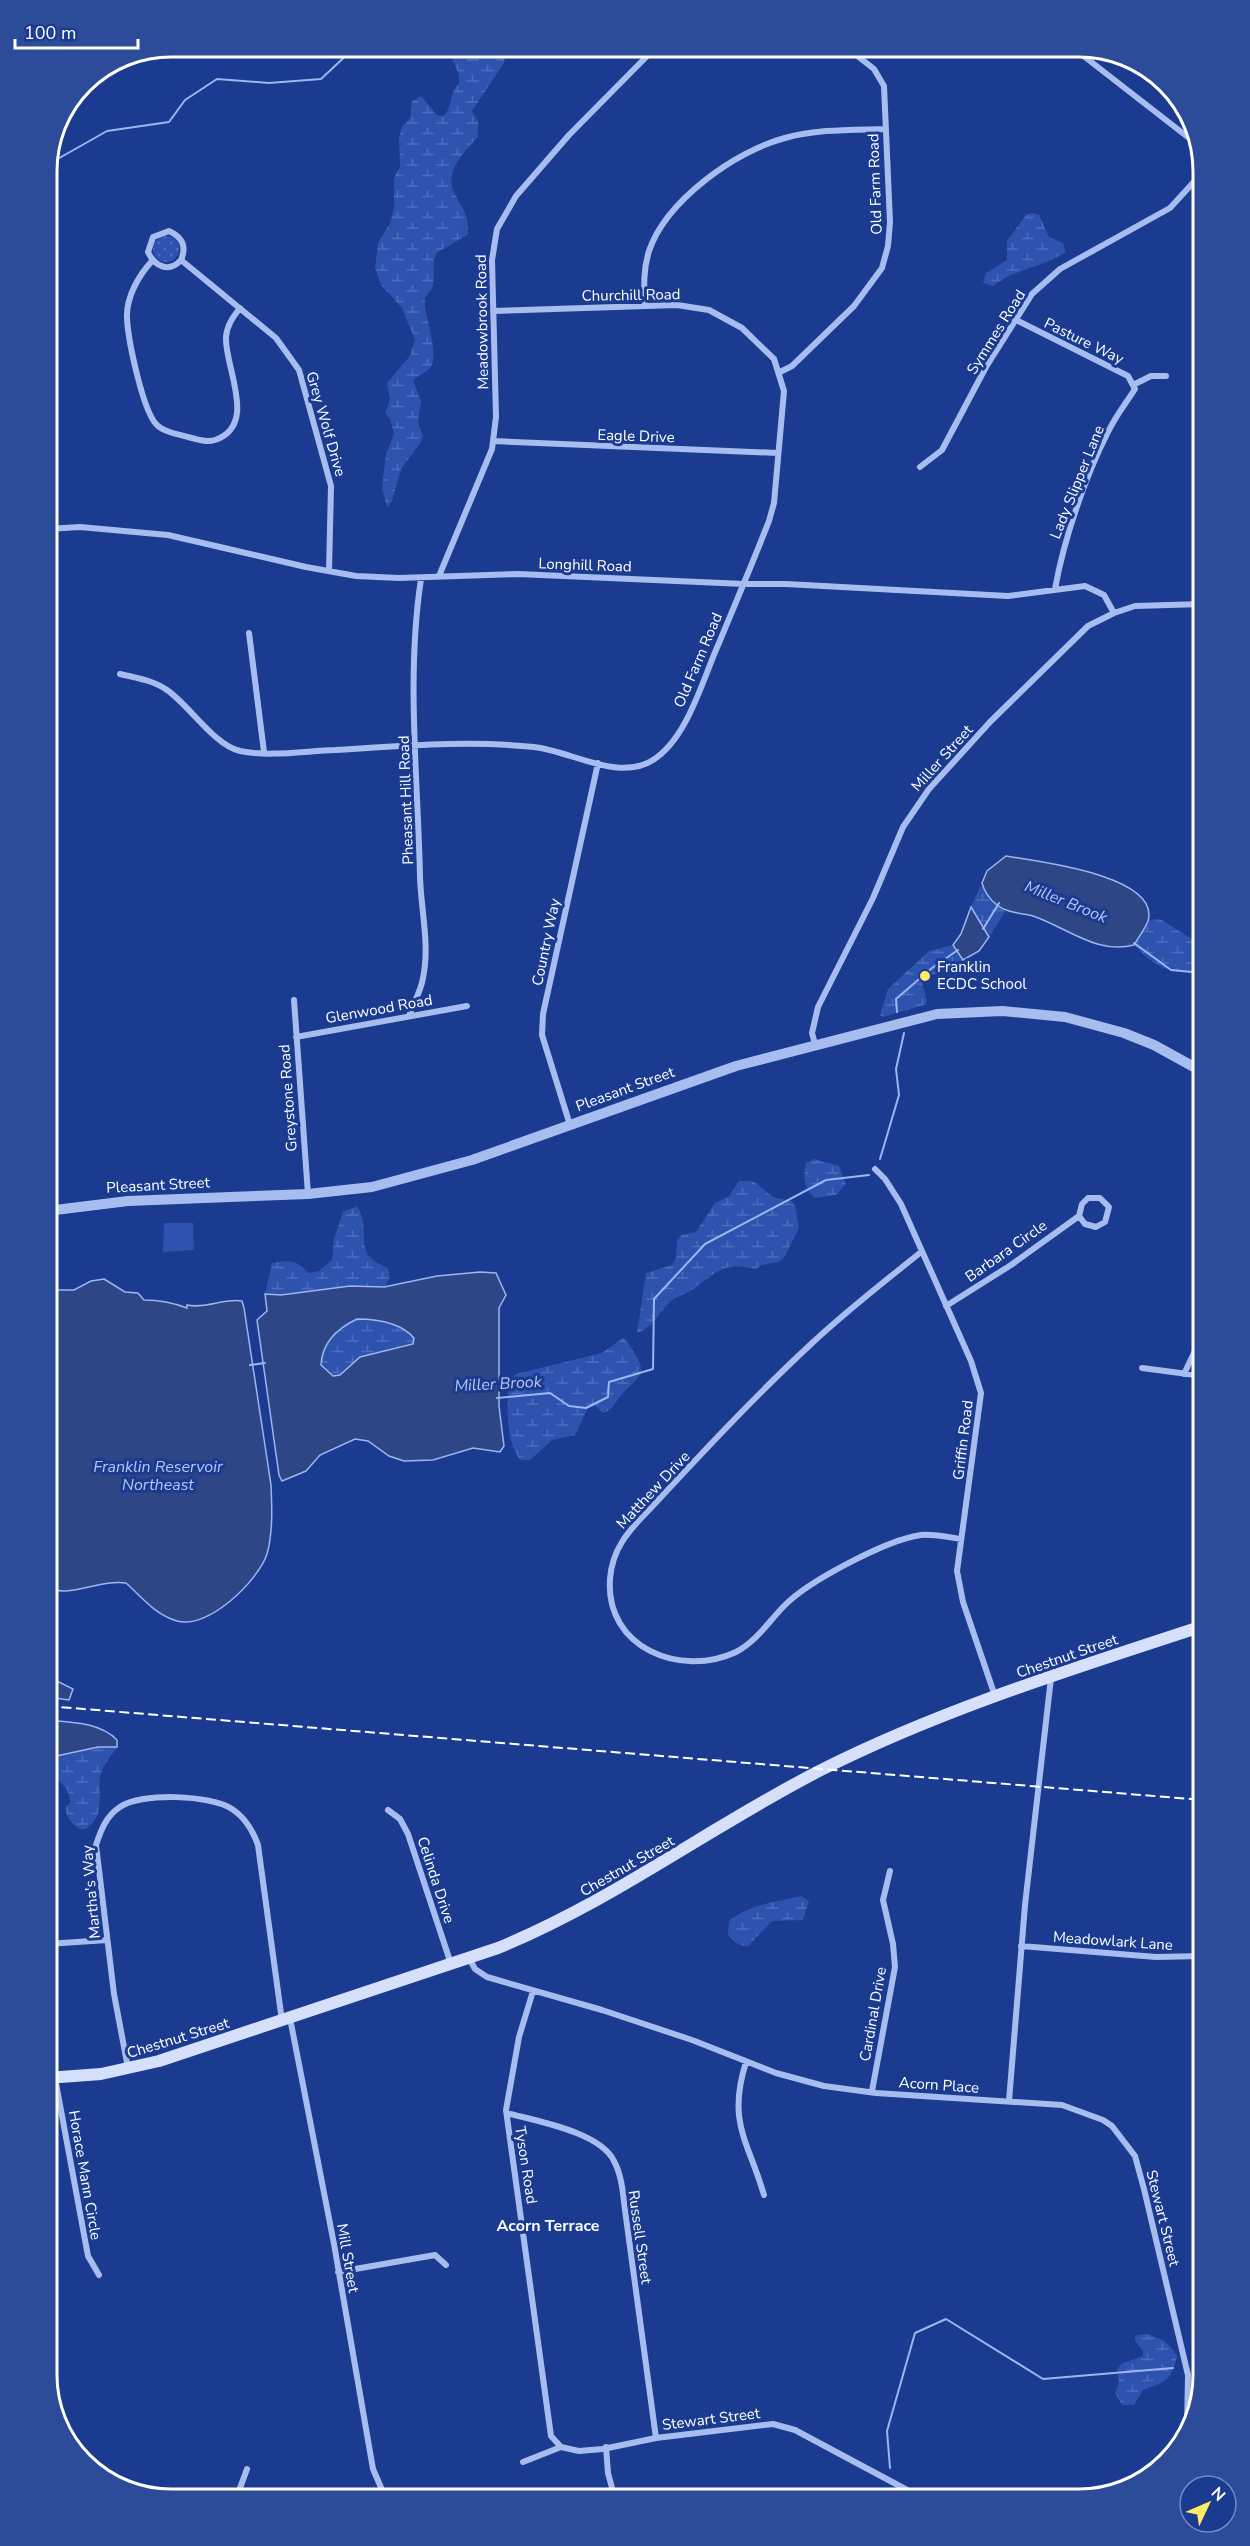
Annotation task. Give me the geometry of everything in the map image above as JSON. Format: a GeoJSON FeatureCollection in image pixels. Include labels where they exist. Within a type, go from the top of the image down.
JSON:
{"type":"FeatureCollection","features":[{"type":"Feature","properties":{"kind":"main road","name":"Chestnut Street"},"geometry":{"type":"LineString","coordinates":[[57,2078],[88,2076],[128,2069],[469,1958],[550,1927],[786,1790],[895,1735],[995,1697],[1193,1629]]}},
{"type":"Feature","properties":{"kind":"street","name":"Meadowbrook Road"},"geometry":{"type":"LineString","coordinates":[[439,576],[493,441],[496,417],[493,311],[494,238],[505,212],[568,135],[646,57]]}},
{"type":"Feature","properties":{"kind":"street","name":"Old Farm Road"},"geometry":{"type":"LineString","coordinates":[[120,674],[163,687],[231,747],[264,752],[416,745],[535,747],[598,763],[627,767],[645,764],[661,754],[674,740],[694,703],[758,552],[774,503],[784,392],[780,372],[792,366],[854,306],[882,268],[888,246],[890,222],[885,129],[886,100],[882,80],[859,57]]}},
{"type":"Feature","properties":{"kind":"street"},"geometry":{"type":"LineString","coordinates":[[1085,57],[1188,137]]}},
{"type":"Feature","properties":{"kind":"street"},"geometry":{"type":"LineString","coordinates":[[645,306],[644,274],[652,241],[675,210],[718,170],[759,147],[787,137],[816,132],[885,129]]}},
{"type":"Feature","properties":{"kind":"street","name":"Symmes Road"},"geometry":{"type":"LineString","coordinates":[[920,466],[942,450],[1032,294],[1060,268],[1170,208],[1193,183]]}},
{"type":"Feature","properties":{"kind":"street"},"geometry":{"type":"LineString","coordinates":[[169,231],[178,235],[183,242],[184,252],[181,260],[169,267],[162,267],[153,261],[148,252],[149,244],[161,232],[169,231]]}},
{"type":"Feature","properties":{"kind":"street","name":"Grey Wolf Drive"},"geometry":{"type":"LineString","coordinates":[[181,260],[276,338],[298,370],[331,486],[329,571]]}},
{"type":"Feature","properties":{"kind":"street"},"geometry":{"type":"LineString","coordinates":[[153,261],[136,282],[126,317],[144,404],[157,426],[167,432],[206,441],[215,440],[233,425],[237,413],[237,397],[226,339],[227,328],[240,308]]}},
{"type":"Feature","properties":{"kind":"street","name":"Churchill Road"},"geometry":{"type":"LineString","coordinates":[[493,311],[645,306],[693,307],[727,318],[774,358],[780,372]]}},
{"type":"Feature","properties":{"kind":"street","name":"Pasture Way"},"geometry":{"type":"LineString","coordinates":[[1016,320],[1128,376],[1135,386]]}},
{"type":"Feature","properties":{"kind":"street"},"geometry":{"type":"LineString","coordinates":[[1135,386],[1151,376],[1166,376]]}},
{"type":"Feature","properties":{"kind":"street","name":"Lady Slipper Lane"},"geometry":{"type":"LineString","coordinates":[[1055,588],[1061,555],[1100,450],[1108,430],[1135,386]]}},
{"type":"Feature","properties":{"kind":"street","name":"Eagle Drive"},"geometry":{"type":"LineString","coordinates":[[493,441],[778,453]]}},
{"type":"Feature","properties":{"kind":"street","name":"Longhill Road"},"geometry":{"type":"LineString","coordinates":[[57,528],[81,527],[168,535],[356,576],[421,579],[439,576],[518,574],[786,584],[1008,596],[1055,588],[1092,587],[1104,595],[1114,613]]}},
{"type":"Feature","properties":{"kind":"street","name":"Pheasant Hill Road"},"geometry":{"type":"LineString","coordinates":[[409,1016],[423,980],[426,936],[420,891],[414,639],[421,579]]}},
{"type":"Feature","properties":{"kind":"street","name":"Miller Street"},"geometry":{"type":"LineString","coordinates":[[815,1044],[812,1033],[818,1006],[917,804],[967,747],[1078,634],[1114,613],[1145,605],[1193,603]]}},
{"type":"Feature","properties":{"kind":"street"},"geometry":{"type":"LineString","coordinates":[[249,633],[264,752]]}},
{"type":"Feature","properties":{"kind":"street","name":"Country Way"},"geometry":{"type":"LineString","coordinates":[[570,1125],[542,1035],[543,1014],[598,763]]}},
{"type":"Feature","properties":{"kind":"street","name":"Greystone Road"},"geometry":{"type":"LineString","coordinates":[[294,1000],[308,1194]]}},
{"type":"Feature","properties":{"kind":"street","name":"Glenwood Road"},"geometry":{"type":"LineString","coordinates":[[296,1037],[467,1006]]}},
{"type":"Feature","properties":{"kind":"street","name":"Pleasant Street"},"geometry":{"type":"LineString","coordinates":[[57,1210],[128,1201],[308,1194],[372,1187],[472,1160],[698,1078],[815,1044],[937,1014],[965,1011],[1034,1012],[1124,1033],[1154,1045],[1193,1066]]}},
{"type":"Feature","properties":{"kind":"street","name":"Griffin Road"},"geometry":{"type":"LineString","coordinates":[[875,1169],[898,1198],[971,1361],[981,1393],[957,1571],[960,1592],[995,1697]]}},
{"type":"Feature","properties":{"kind":"street","name":"Barbara Circle"},"geometry":{"type":"LineString","coordinates":[[946,1306],[995,1276],[1079,1216],[1082,1204],[1088,1198],[1100,1198],[1109,1207],[1105,1222],[1096,1227],[1085,1224],[1079,1216]]}},
{"type":"Feature","properties":{"kind":"street","name":"Matthew Drive"},"geometry":{"type":"LineString","coordinates":[[921,1251],[794,1360],[634,1526],[614,1559],[611,1593],[617,1616],[638,1642],[672,1660],[702,1662],[747,1646],[798,1594],[826,1574],[907,1539],[928,1535],[961,1539]]}},
{"type":"Feature","properties":{"kind":"street"},"geometry":{"type":"LineString","coordinates":[[1184,1374],[1193,1355]]}},
{"type":"Feature","properties":{"kind":"street"},"geometry":{"type":"LineString","coordinates":[[1142,1368],[1193,1375]]}},
{"type":"Feature","properties":{"kind":"street"},"geometry":{"type":"LineString","coordinates":[[1009,2101],[1021,1946],[1051,1678]]}},
{"type":"Feature","properties":{"kind":"street","name":"Martha's Way"},"geometry":{"type":"LineString","coordinates":[[128,2069],[107,1940],[96,1845],[100,1830],[113,1813],[136,1799],[168,1797],[225,1805],[248,1823],[258,1845],[286,2019]]}},
{"type":"Feature","properties":{"kind":"street","name":"Celinda Drive"},"geometry":{"type":"LineString","coordinates":[[388,1810],[400,1820],[408,1834],[451,1964]]}},
{"type":"Feature","properties":{"kind":"street","name":"Cardinal Drive"},"geometry":{"type":"LineString","coordinates":[[872,2091],[895,1967],[893,1944],[883,1900],[890,1871]]}},
{"type":"Feature","properties":{"kind":"street"},"geometry":{"type":"LineString","coordinates":[[57,1943],[107,1940]]}},
{"type":"Feature","properties":{"kind":"street","name":"Meadowlark Lane"},"geometry":{"type":"LineString","coordinates":[[1021,1946],[1156,1957],[1193,1956]]}},
{"type":"Feature","properties":{"kind":"street","name":"Acorn Place"},"geometry":{"type":"LineString","coordinates":[[469,1958],[475,1968],[487,1977],[602,2010],[692,2040],[746,2062],[824,2086],[1009,2101]]}},
{"type":"Feature","properties":{"kind":"street","name":"Tyson Road"},"geometry":{"type":"LineString","coordinates":[[533,1991],[519,2037],[507,2113],[551,2436],[561,2447]]}},
{"type":"Feature","properties":{"kind":"street","name":"Mill Street"},"geometry":{"type":"LineString","coordinates":[[286,2019],[338,2272],[373,2469],[382,2489]]}},
{"type":"Feature","properties":{"kind":"street"},"geometry":{"type":"LineString","coordinates":[[746,2062],[740,2081],[739,2121],[743,2141],[764,2195]]}},
{"type":"Feature","properties":{"kind":"street","name":"Stewart Street"},"geometry":{"type":"LineString","coordinates":[[1009,2101],[1062,2105],[1095,2116],[1112,2126],[1135,2156],[1188,2375],[1187,2411]]}},
{"type":"Feature","properties":{"kind":"street","name":"Horace Mann Circle"},"geometry":{"type":"LineString","coordinates":[[57,2107],[88,2256],[99,2275]]}},
{"type":"Feature","properties":{"kind":"street","name":"Russell Street"},"geometry":{"type":"LineString","coordinates":[[507,2113],[584,2136],[600,2145],[613,2158],[620,2175],[656,2438]]}},
{"type":"Feature","properties":{"kind":"street"},"geometry":{"type":"LineString","coordinates":[[338,2272],[435,2255],[446,2265]]}},
{"type":"Feature","properties":{"kind":"street","name":"Stewart Street"},"geometry":{"type":"LineString","coordinates":[[523,2462],[561,2447],[579,2451],[656,2438],[773,2424],[795,2430],[905,2489]]}},
{"type":"Feature","properties":{"kind":"street"},"geometry":{"type":"LineString","coordinates":[[606,2447],[608,2473],[612,2489]]}},
{"type":"Feature","properties":{"kind":"street"},"geometry":{"type":"LineString","coordinates":[[240,2489],[247,2469]]}},
{"type":"Feature","properties":{"kind":"green space"},"geometry":{"type":"Polygon","coordinates":[[[450,57],[505,57],[504,63],[472,111],[478,121],[478,137],[461,156],[453,170],[452,186],[466,216],[468,234],[437,253],[435,257],[433,285],[425,301],[434,357],[428,370],[413,380],[421,401],[418,423],[423,436],[401,469],[392,501],[387,507],[382,488],[386,454],[394,434],[390,419],[385,413],[390,400],[387,383],[410,356],[415,340],[402,308],[381,285],[375,268],[378,243],[390,223],[394,208],[394,178],[400,167],[399,137],[402,127],[410,118],[412,101],[421,96],[437,115],[443,116],[446,113],[459,84],[459,75],[450,57]]]}},
{"type":"Feature","properties":{"kind":"green space"},"geometry":{"type":"Polygon","coordinates":[[[1032,213],[1039,215],[1049,237],[1063,243],[1066,252],[1047,262],[1011,275],[993,286],[983,283],[986,273],[1007,260],[1007,241],[1026,215],[1032,213]]]}},
{"type":"Feature","properties":{"kind":"green space"},"geometry":{"type":"Polygon","coordinates":[[[166,236],[175,240],[179,249],[175,258],[166,262],[157,258],[153,249],[157,240],[166,236]]]}},
{"type":"Feature","properties":{"kind":"green space"},"geometry":{"type":"Polygon","coordinates":[[[981,885],[998,906],[1006,910],[989,937],[971,907],[981,885]]]}},
{"type":"Feature","properties":{"kind":"green space"},"geometry":{"type":"Polygon","coordinates":[[[1160,919],[1193,940],[1193,973],[1158,965],[1134,945],[1148,920],[1160,919]]]}},
{"type":"Feature","properties":{"kind":"green space"},"geometry":{"type":"Polygon","coordinates":[[[953,945],[963,960],[948,971],[931,974],[922,982],[927,1002],[924,1005],[883,1017],[880,1015],[888,989],[929,951],[953,945]]]}},
{"type":"Feature","properties":{"kind":"green space"},"geometry":{"type":"Polygon","coordinates":[[[814,1159],[839,1166],[846,1184],[836,1195],[815,1198],[808,1190],[804,1178],[806,1163],[814,1159]]]}},
{"type":"Feature","properties":{"kind":"green space"},"geometry":{"type":"Polygon","coordinates":[[[739,1181],[753,1181],[773,1197],[791,1201],[795,1205],[799,1228],[785,1256],[779,1262],[762,1265],[755,1269],[735,1267],[720,1270],[689,1292],[673,1299],[648,1327],[637,1333],[646,1273],[672,1265],[676,1258],[677,1240],[682,1235],[696,1232],[715,1203],[729,1196],[739,1181]]]}},
{"type":"Feature","properties":{"kind":"green space"},"geometry":{"type":"Polygon","coordinates":[[[357,1206],[362,1216],[364,1242],[369,1256],[388,1268],[390,1278],[385,1287],[350,1286],[281,1295],[265,1294],[272,1263],[292,1262],[300,1265],[308,1273],[319,1271],[332,1260],[334,1239],[343,1212],[357,1206]]]}},
{"type":"Feature","properties":{"kind":"green space"},"geometry":{"type":"Polygon","coordinates":[[[164,1223],[193,1223],[194,1250],[163,1252],[164,1223]]]}},
{"type":"Feature","properties":{"kind":"green space"},"geometry":{"type":"Polygon","coordinates":[[[357,1319],[380,1321],[402,1328],[414,1338],[413,1345],[360,1357],[340,1375],[333,1376],[321,1365],[324,1350],[332,1337],[357,1319]]]}},
{"type":"Feature","properties":{"kind":"green space"},"geometry":{"type":"Polygon","coordinates":[[[623,1338],[641,1367],[636,1380],[607,1412],[603,1413],[596,1406],[588,1408],[575,1435],[552,1440],[530,1460],[520,1460],[509,1432],[509,1380],[516,1374],[602,1353],[623,1338]]]}},
{"type":"Feature","properties":{"kind":"green space"},"geometry":{"type":"Polygon","coordinates":[[[98,1747],[117,1747],[101,1772],[98,1814],[90,1826],[83,1830],[71,1822],[67,1815],[65,1807],[70,1803],[70,1798],[66,1789],[57,1781],[57,1756],[98,1747]]]}},
{"type":"Feature","properties":{"kind":"green space"},"geometry":{"type":"Polygon","coordinates":[[[801,1896],[809,1901],[803,1920],[772,1921],[747,1947],[736,1943],[728,1935],[729,1921],[737,1915],[763,1904],[801,1896]]]}},
{"type":"Feature","properties":{"kind":"green space"},"geometry":{"type":"Polygon","coordinates":[[[1146,2334],[1160,2339],[1171,2347],[1177,2356],[1175,2364],[1170,2376],[1157,2385],[1143,2390],[1134,2405],[1122,2405],[1115,2393],[1119,2383],[1117,2370],[1121,2364],[1143,2356],[1143,2351],[1135,2341],[1135,2336],[1146,2334]]]}},
{"type":"Feature","properties":{"kind":"water"},"geometry":{"type":"Polygon","coordinates":[[[1006,856],[1093,873],[1116,882],[1135,892],[1147,905],[1147,924],[1134,945],[1107,946],[1094,943],[1033,916],[1001,908],[990,898],[982,883],[987,871],[1006,856]]]}},
{"type":"Feature","properties":{"kind":"water"},"geometry":{"type":"Polygon","coordinates":[[[971,907],[989,937],[979,951],[963,960],[953,945],[961,934],[971,907]]]}},
{"type":"Feature","properties":{"kind":"water"},"geometry":{"type":"Polygon","coordinates":[[[480,1272],[496,1273],[506,1295],[499,1308],[499,1406],[504,1446],[500,1452],[473,1448],[433,1460],[404,1461],[389,1456],[368,1441],[355,1439],[320,1455],[306,1471],[282,1481],[279,1475],[257,1320],[267,1311],[265,1294],[281,1295],[350,1286],[384,1287],[437,1276],[480,1272]],[[357,1319],[332,1337],[324,1350],[321,1365],[333,1376],[340,1375],[360,1357],[413,1344],[414,1338],[402,1328],[388,1322],[357,1319]]]}},
{"type":"Feature","properties":{"kind":"water","name":"Franklin Reservoir Northeast"},"geometry":{"type":"Polygon","coordinates":[[[104,1279],[125,1292],[138,1293],[144,1300],[166,1302],[187,1308],[187,1305],[201,1306],[235,1300],[242,1301],[271,1485],[272,1520],[269,1546],[262,1565],[243,1589],[217,1611],[203,1618],[189,1622],[169,1618],[149,1605],[126,1583],[116,1582],[76,1590],[57,1590],[57,1290],[74,1290],[91,1281],[104,1279]]]}},
{"type":"Feature","properties":{"kind":"water"},"geometry":{"type":"Polygon","coordinates":[[[57,1681],[73,1689],[69,1700],[57,1698],[57,1681]]]}},
{"type":"Feature","properties":{"kind":"water"},"geometry":{"type":"Polygon","coordinates":[[[57,1721],[93,1726],[117,1740],[117,1747],[98,1747],[57,1756],[57,1721]]]}},
{"type":"Feature","properties":{"kind":"waterway"},"geometry":{"type":"LineString","coordinates":[[58,159],[107,131],[169,122],[185,100],[217,79],[269,83],[321,79],[345,57]]}},
{"type":"Feature","properties":{"kind":"waterway","name":"Miller Brook"},"geometry":{"type":"LineString","coordinates":[[983,929],[999,903]]}},
{"type":"Feature","properties":{"kind":"waterway","name":"Miller Brook"},"geometry":{"type":"LineString","coordinates":[[1134,943],[1171,970],[1193,972]]}},
{"type":"Feature","properties":{"kind":"waterway","name":"Miller Brook"},"geometry":{"type":"LineString","coordinates":[[897,1012],[896,999],[932,968],[958,950]]}},
{"type":"Feature","properties":{"kind":"waterway","name":"Miller Brook"},"geometry":{"type":"LineString","coordinates":[[880,1159],[899,1095],[896,1069],[904,1033]]}},
{"type":"Feature","properties":{"kind":"waterway","name":"Miller Brook"},"geometry":{"type":"LineString","coordinates":[[497,1398],[550,1393],[569,1406],[586,1408],[608,1397],[609,1382],[653,1369],[654,1299],[705,1244],[826,1180],[869,1175]]}},
{"type":"Feature","properties":{"kind":"waterway","name":"Miller Brook"},"geometry":{"type":"LineString","coordinates":[[250,1365],[265,1363]]}},
{"type":"Feature","properties":{"kind":"waterway"},"geometry":{"type":"LineString","coordinates":[[890,2468],[887,2431],[915,2333],[946,2319],[1043,2379],[1173,2368]]}},
{"type":"Feature","properties":{"kind":"railway"},"geometry":{"type":"LineString","coordinates":[[57,1707],[1193,1799]]}},
{"type":"Feature","properties":{"kind":"place","name":"Franklin ECDC School"},"geometry":{"type":"Point","coordinates":[925,976]}},
{"type":"Feature","properties":{"kind":"district","name":"Acorn Terrace"},"geometry":{"type":"Point","coordinates":[548,2226]}}]}
